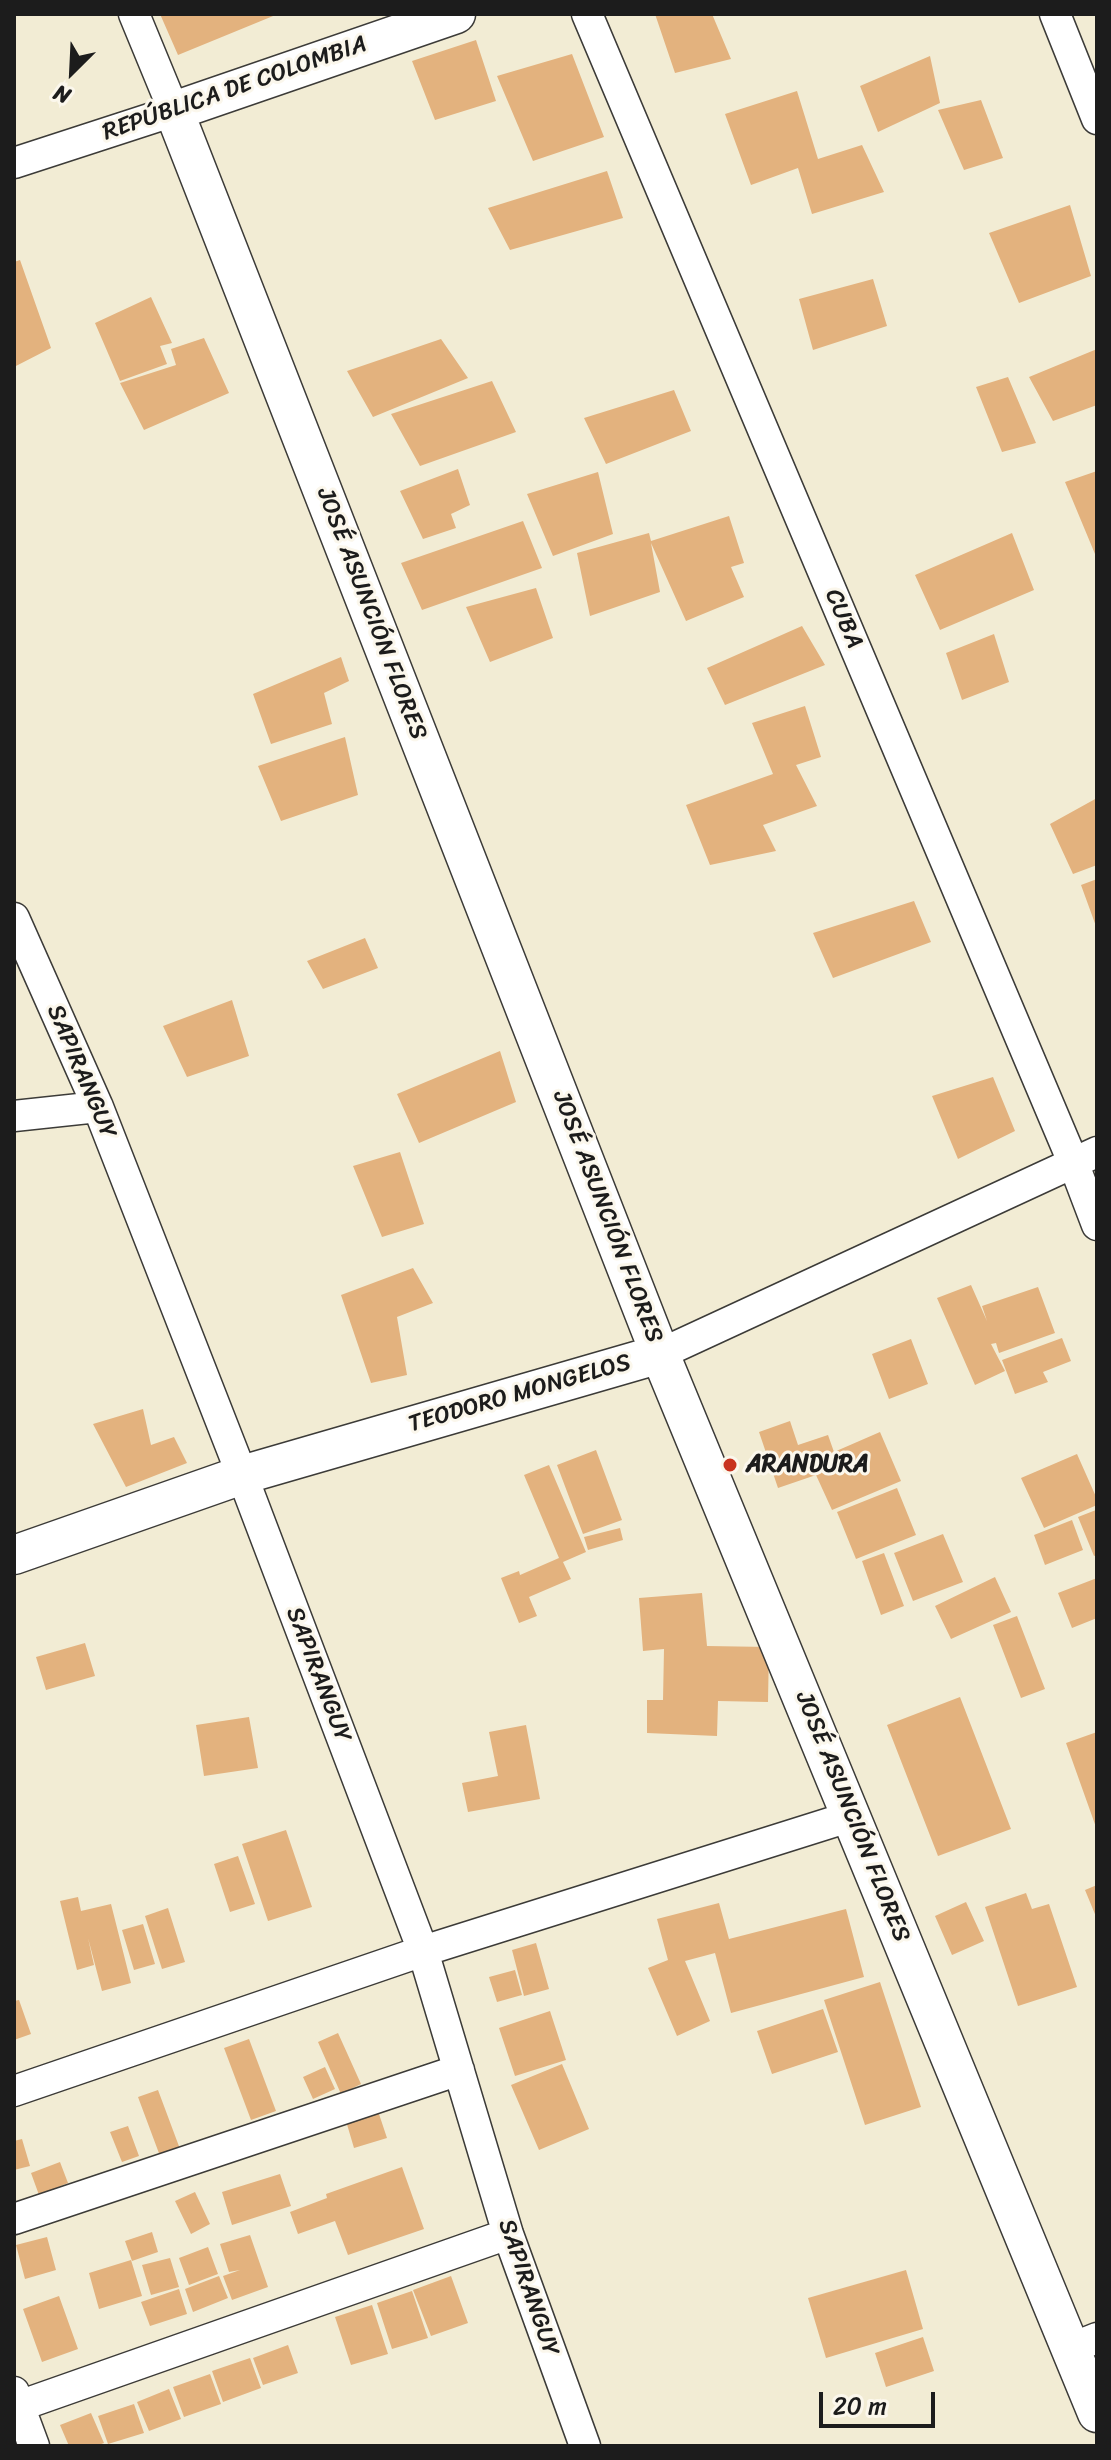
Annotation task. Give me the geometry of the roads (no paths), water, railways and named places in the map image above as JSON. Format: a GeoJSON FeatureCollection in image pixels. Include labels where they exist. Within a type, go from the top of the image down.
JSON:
{"type":"FeatureCollection","features":[{"type":"Feature","properties":{"kind":"street","name":"JOSÉ ASUNCIÓN FLORES"},"geometry":{"type":"LineString","coordinates":[[134,14],[660,1354],[852,1816],[1084,2343],[1097,2413]]}},
{"type":"Feature","properties":{"kind":"street","name":"REPÚBLICA DE COLOMBIA"},"geometry":{"type":"LineString","coordinates":[[14,163],[456,14]]}},
{"type":"Feature","properties":{"kind":"street","name":"CUBA"},"geometry":{"type":"LineString","coordinates":[[587,14],[1085,1157],[1097,1225]]}},
{"type":"Feature","properties":{"kind":"street"},"geometry":{"type":"LineString","coordinates":[[1055,14],[1097,119]]}},
{"type":"Feature","properties":{"kind":"street","name":"SAPIRANGUY"},"geometry":{"type":"LineString","coordinates":[[14,918],[98,1107],[423,1951],[508,2234],[585,2446]]}},
{"type":"Feature","properties":{"kind":"street"},"geometry":{"type":"LineString","coordinates":[[14,1116],[98,1107]]}},
{"type":"Feature","properties":{"kind":"street","name":"TEODORO MONGELOS"},"geometry":{"type":"LineString","coordinates":[[14,1555],[242,1475],[660,1354],[1085,1157]]}},
{"type":"Feature","properties":{"kind":"street"},"geometry":{"type":"LineString","coordinates":[[14,2091],[423,1951],[852,1816]]}},
{"type":"Feature","properties":{"kind":"street"},"geometry":{"type":"LineString","coordinates":[[14,2219],[459,2070]]}},
{"type":"Feature","properties":{"kind":"street"},"geometry":{"type":"LineString","coordinates":[[34,2446],[16,2399],[508,2234]]}},
{"type":"Feature","properties":{"kind":"place","name":"ARANDURA"},"geometry":{"type":"Point","coordinates":[730,1465]}}]}
